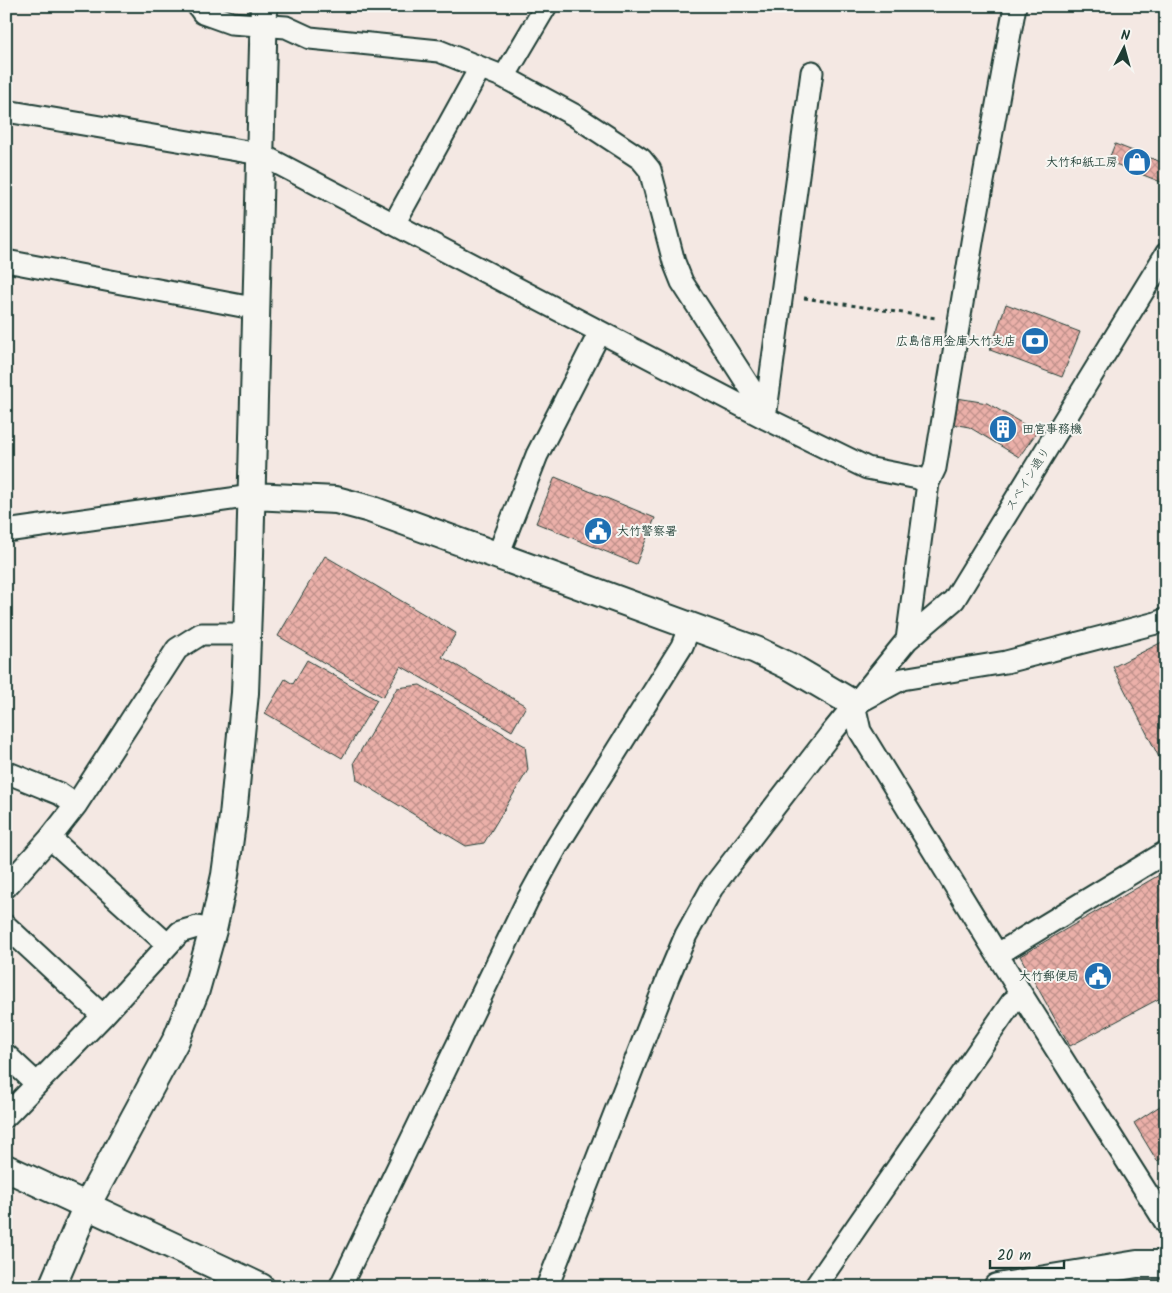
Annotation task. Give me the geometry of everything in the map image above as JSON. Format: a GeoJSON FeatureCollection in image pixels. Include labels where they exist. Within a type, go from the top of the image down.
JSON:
{"type":"FeatureCollection","features":[{"type":"Feature","properties":{"kind":"street"},"geometry":{"type":"LineString","coordinates":[[198,6],[203,13],[230,23],[264,16],[310,38],[439,51],[504,77],[574,115],[641,159],[650,170],[674,262],[682,282],[760,403],[764,418]]}},
{"type":"Feature","properties":{"kind":"street"},"geometry":{"type":"LineString","coordinates":[[504,77],[546,6]]}},
{"type":"Feature","properties":{"kind":"street"},"geometry":{"type":"LineString","coordinates":[[907,640],[928,483],[935,468],[1015,6]]}},
{"type":"Feature","properties":{"kind":"street"},"geometry":{"type":"LineString","coordinates":[[52,1287],[87,1205],[176,1040],[196,990],[213,930],[225,875],[233,816],[245,693],[264,16]]}},
{"type":"Feature","properties":{"kind":"street"},"geometry":{"type":"LineString","coordinates":[[394,224],[480,68]]}},
{"type":"Feature","properties":{"kind":"street"},"geometry":{"type":"LineString","coordinates":[[764,418],[812,72]]}},
{"type":"Feature","properties":{"kind":"street"},"geometry":{"type":"LineString","coordinates":[[6,111],[260,154],[764,418],[867,468],[918,478],[928,483]]}},
{"type":"Feature","properties":{"kind":"street"},"geometry":{"type":"LineString","coordinates":[[6,261],[242,306],[256,306]]}},
{"type":"Feature","properties":{"kind":"street","name":"スペイン通り"},"geometry":{"type":"LineString","coordinates":[[547,1287],[665,984],[686,935],[712,888],[854,704],[907,640],[954,600],[1163,263]]}},
{"type":"Feature","properties":{"kind":"street"},"geometry":{"type":"LineString","coordinates":[[498,555],[536,455],[600,332]]}},
{"type":"Feature","properties":{"kind":"street"},"geometry":{"type":"LineString","coordinates":[[6,532],[252,496],[336,500],[370,509],[756,650],[791,667],[854,704],[860,731],[1022,995],[1166,1223]]}},
{"type":"Feature","properties":{"kind":"street"},"geometry":{"type":"LineString","coordinates":[[854,704],[902,680],[1006,662],[1156,624],[1166,619]]}},
{"type":"Feature","properties":{"kind":"street"},"geometry":{"type":"LineString","coordinates":[[340,1287],[528,898],[557,846],[682,646],[690,626]]}},
{"type":"Feature","properties":{"kind":"street"},"geometry":{"type":"LineString","coordinates":[[6,888],[76,805],[177,649],[202,634],[247,634]]}},
{"type":"Feature","properties":{"kind":"street"},"geometry":{"type":"LineString","coordinates":[[6,772],[60,794],[76,805]]}},
{"type":"Feature","properties":{"kind":"street"},"geometry":{"type":"LineString","coordinates":[[50,838],[168,945]]}},
{"type":"Feature","properties":{"kind":"street"},"geometry":{"type":"LineString","coordinates":[[998,954],[1166,852]]}},
{"type":"Feature","properties":{"kind":"street"},"geometry":{"type":"LineString","coordinates":[[6,926],[103,1016]]}},
{"type":"Feature","properties":{"kind":"street"},"geometry":{"type":"LineString","coordinates":[[6,1116],[103,1016],[180,932],[197,928],[213,930]]}},
{"type":"Feature","properties":{"kind":"street"},"geometry":{"type":"LineString","coordinates":[[815,1287],[1012,1002],[1022,995]]}},
{"type":"Feature","properties":{"kind":"street"},"geometry":{"type":"LineString","coordinates":[[6,1055],[37,1084]]}},
{"type":"Feature","properties":{"kind":"street"},"geometry":{"type":"LineString","coordinates":[[6,1168],[262,1287]]}},
{"type":"Feature","properties":{"kind":"street"},"geometry":{"type":"LineString","coordinates":[[1004,1286],[1138,1264],[1166,1264]]}},
{"type":"Feature","properties":{"kind":"path"},"geometry":{"type":"LineString","coordinates":[[781,294],[959,322]]}},
{"type":"Feature","properties":{"kind":"building","name":"大竹和紙工房"},"geometry":{"type":"Polygon","coordinates":[[[1115,144],[1166,164],[1166,184],[1108,161],[1115,144]]]}},
{"type":"Feature","properties":{"kind":"building","name":"広島信用金庫大竹支店"},"geometry":{"type":"Polygon","coordinates":[[[1006,304],[1080,332],[1062,377],[990,350],[1006,304]]]}},
{"type":"Feature","properties":{"kind":"building","name":"田宮事務機"},"geometry":{"type":"Polygon","coordinates":[[[951,397],[987,403],[1037,432],[1019,457],[969,427],[947,423],[951,397]]]}},
{"type":"Feature","properties":{"kind":"building"},"geometry":{"type":"Polygon","coordinates":[[[555,477],[655,518],[636,564],[536,523],[555,477]]]}},
{"type":"Feature","properties":{"kind":"building"},"geometry":{"type":"Polygon","coordinates":[[[325,556],[456,633],[442,657],[526,706],[512,731],[401,666],[383,697],[278,636],[325,556]]]}},
{"type":"Feature","properties":{"kind":"building"},"geometry":{"type":"Polygon","coordinates":[[[1166,640],[1166,771],[1113,667],[1166,640]]]}},
{"type":"Feature","properties":{"kind":"building"},"geometry":{"type":"Polygon","coordinates":[[[307,660],[377,700],[342,758],[265,713],[285,679],[293,684],[307,660]]]}},
{"type":"Feature","properties":{"kind":"building"},"geometry":{"type":"Polygon","coordinates":[[[420,685],[525,746],[528,770],[484,843],[466,846],[357,780],[354,762],[397,688],[420,685]]]}},
{"type":"Feature","properties":{"kind":"building","name":"大竹郵便局"},"geometry":{"type":"Polygon","coordinates":[[[1166,871],[1166,995],[1070,1046],[1020,956],[1166,871]]]}},
{"type":"Feature","properties":{"kind":"building"},"geometry":{"type":"Polygon","coordinates":[[[1166,1102],[1166,1156],[1157,1161],[1134,1123],[1166,1102]]]}},
{"type":"Feature","properties":{"kind":"place","name":"大竹和紙工房"},"geometry":{"type":"Point","coordinates":[1137,162]}},
{"type":"Feature","properties":{"kind":"place","name":"広島信用金庫大竹支店"},"geometry":{"type":"Point","coordinates":[1035,341]}},
{"type":"Feature","properties":{"kind":"place","name":"田宮事務機"},"geometry":{"type":"Point","coordinates":[1003,429]}},
{"type":"Feature","properties":{"kind":"place","name":"大竹警察署"},"geometry":{"type":"Point","coordinates":[598,531]}},
{"type":"Feature","properties":{"kind":"place","name":"大竹郵便局"},"geometry":{"type":"Point","coordinates":[1098,976]}}]}
